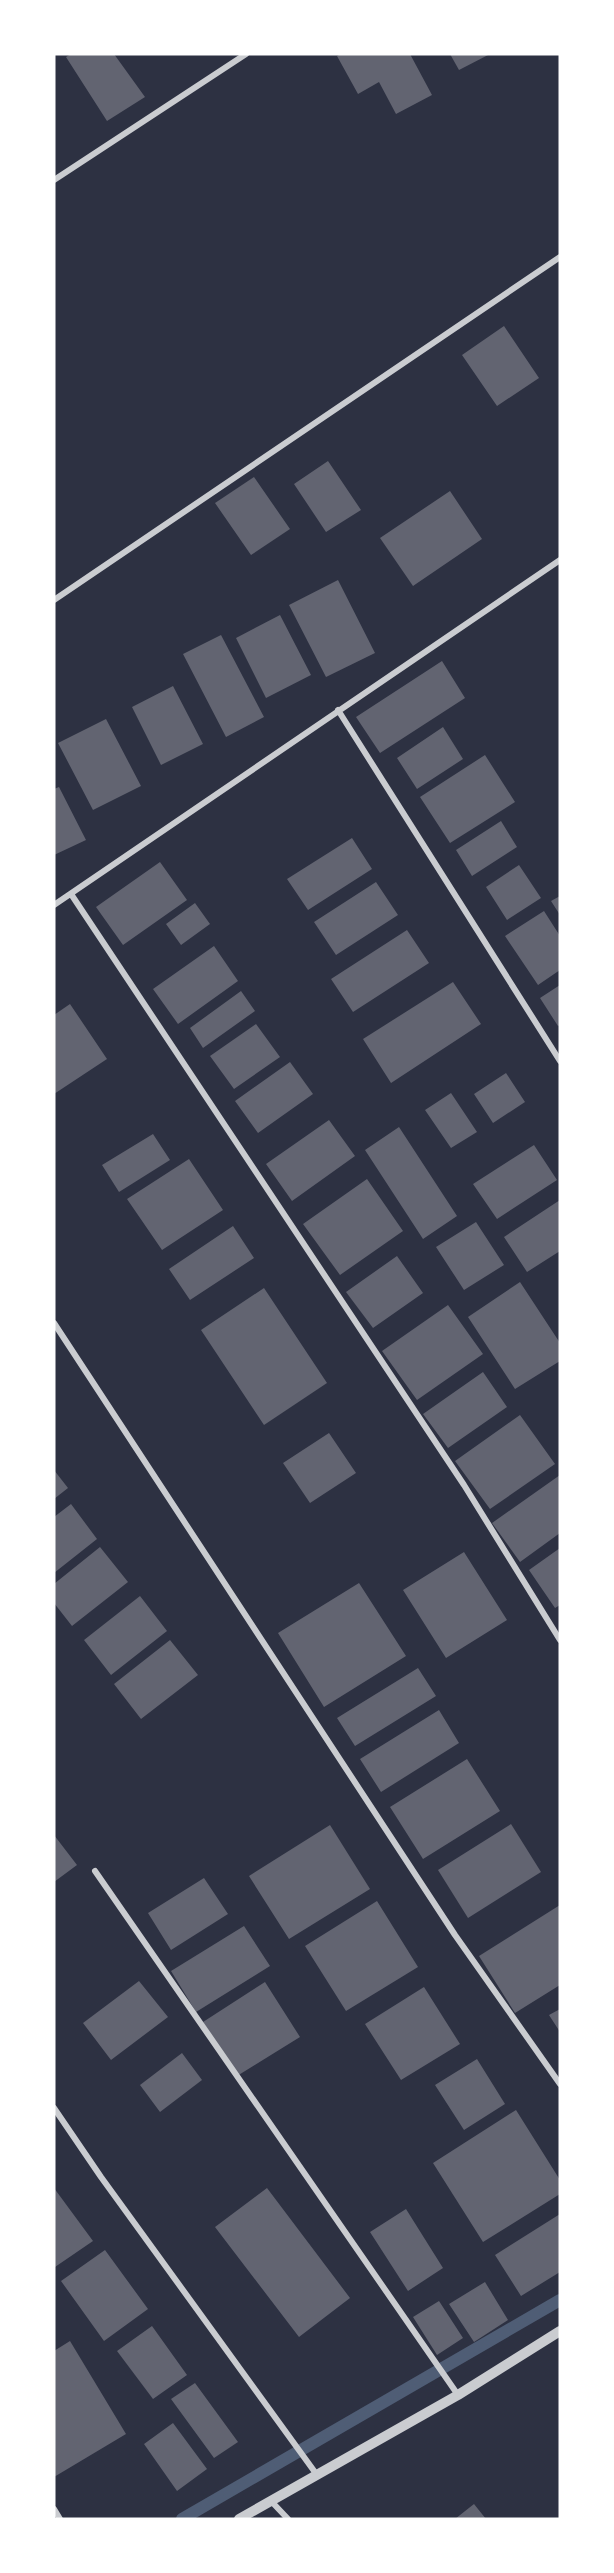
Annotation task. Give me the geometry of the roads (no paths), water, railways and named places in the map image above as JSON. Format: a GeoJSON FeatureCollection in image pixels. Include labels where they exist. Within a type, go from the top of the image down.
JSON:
{"type":"FeatureCollection","features":[{"type":"Feature","properties":{"kind":"street"},"geometry":{"type":"LineString","coordinates":[[54,180],[246,54]]}},
{"type":"Feature","properties":{"kind":"street"},"geometry":{"type":"LineString","coordinates":[[54,600],[560,257]]}},
{"type":"Feature","properties":{"kind":"street"},"geometry":{"type":"LineString","coordinates":[[54,905],[560,560]]}},
{"type":"Feature","properties":{"kind":"street"},"geometry":{"type":"LineString","coordinates":[[338,710],[560,1061]]}},
{"type":"Feature","properties":{"kind":"street"},"geometry":{"type":"LineString","coordinates":[[71,894],[464,1485],[560,1640]]}},
{"type":"Feature","properties":{"kind":"street"},"geometry":{"type":"LineString","coordinates":[[54,1323],[449,1925],[560,2084]]}},
{"type":"Feature","properties":{"kind":"street"},"geometry":{"type":"LineString","coordinates":[[94,1871],[458,2395]]}},
{"type":"Feature","properties":{"kind":"street"},"geometry":{"type":"LineString","coordinates":[[54,2108],[101,2177],[318,2476]]}},
{"type":"Feature","properties":{"kind":"street"},"geometry":{"type":"LineString","coordinates":[[239,2519],[458,2395],[560,2331]]}},
{"type":"Feature","properties":{"kind":"street"},"geometry":{"type":"LineString","coordinates":[[271,2501],[288,2519]]}},
{"type":"Feature","properties":{"kind":"street"},"geometry":{"type":"LineString","coordinates":[[54,2509],[60,2519]]}},
{"type":"Feature","properties":{"kind":"waterway"},"geometry":{"type":"LineString","coordinates":[[182,2519],[560,2300]]}}]}
